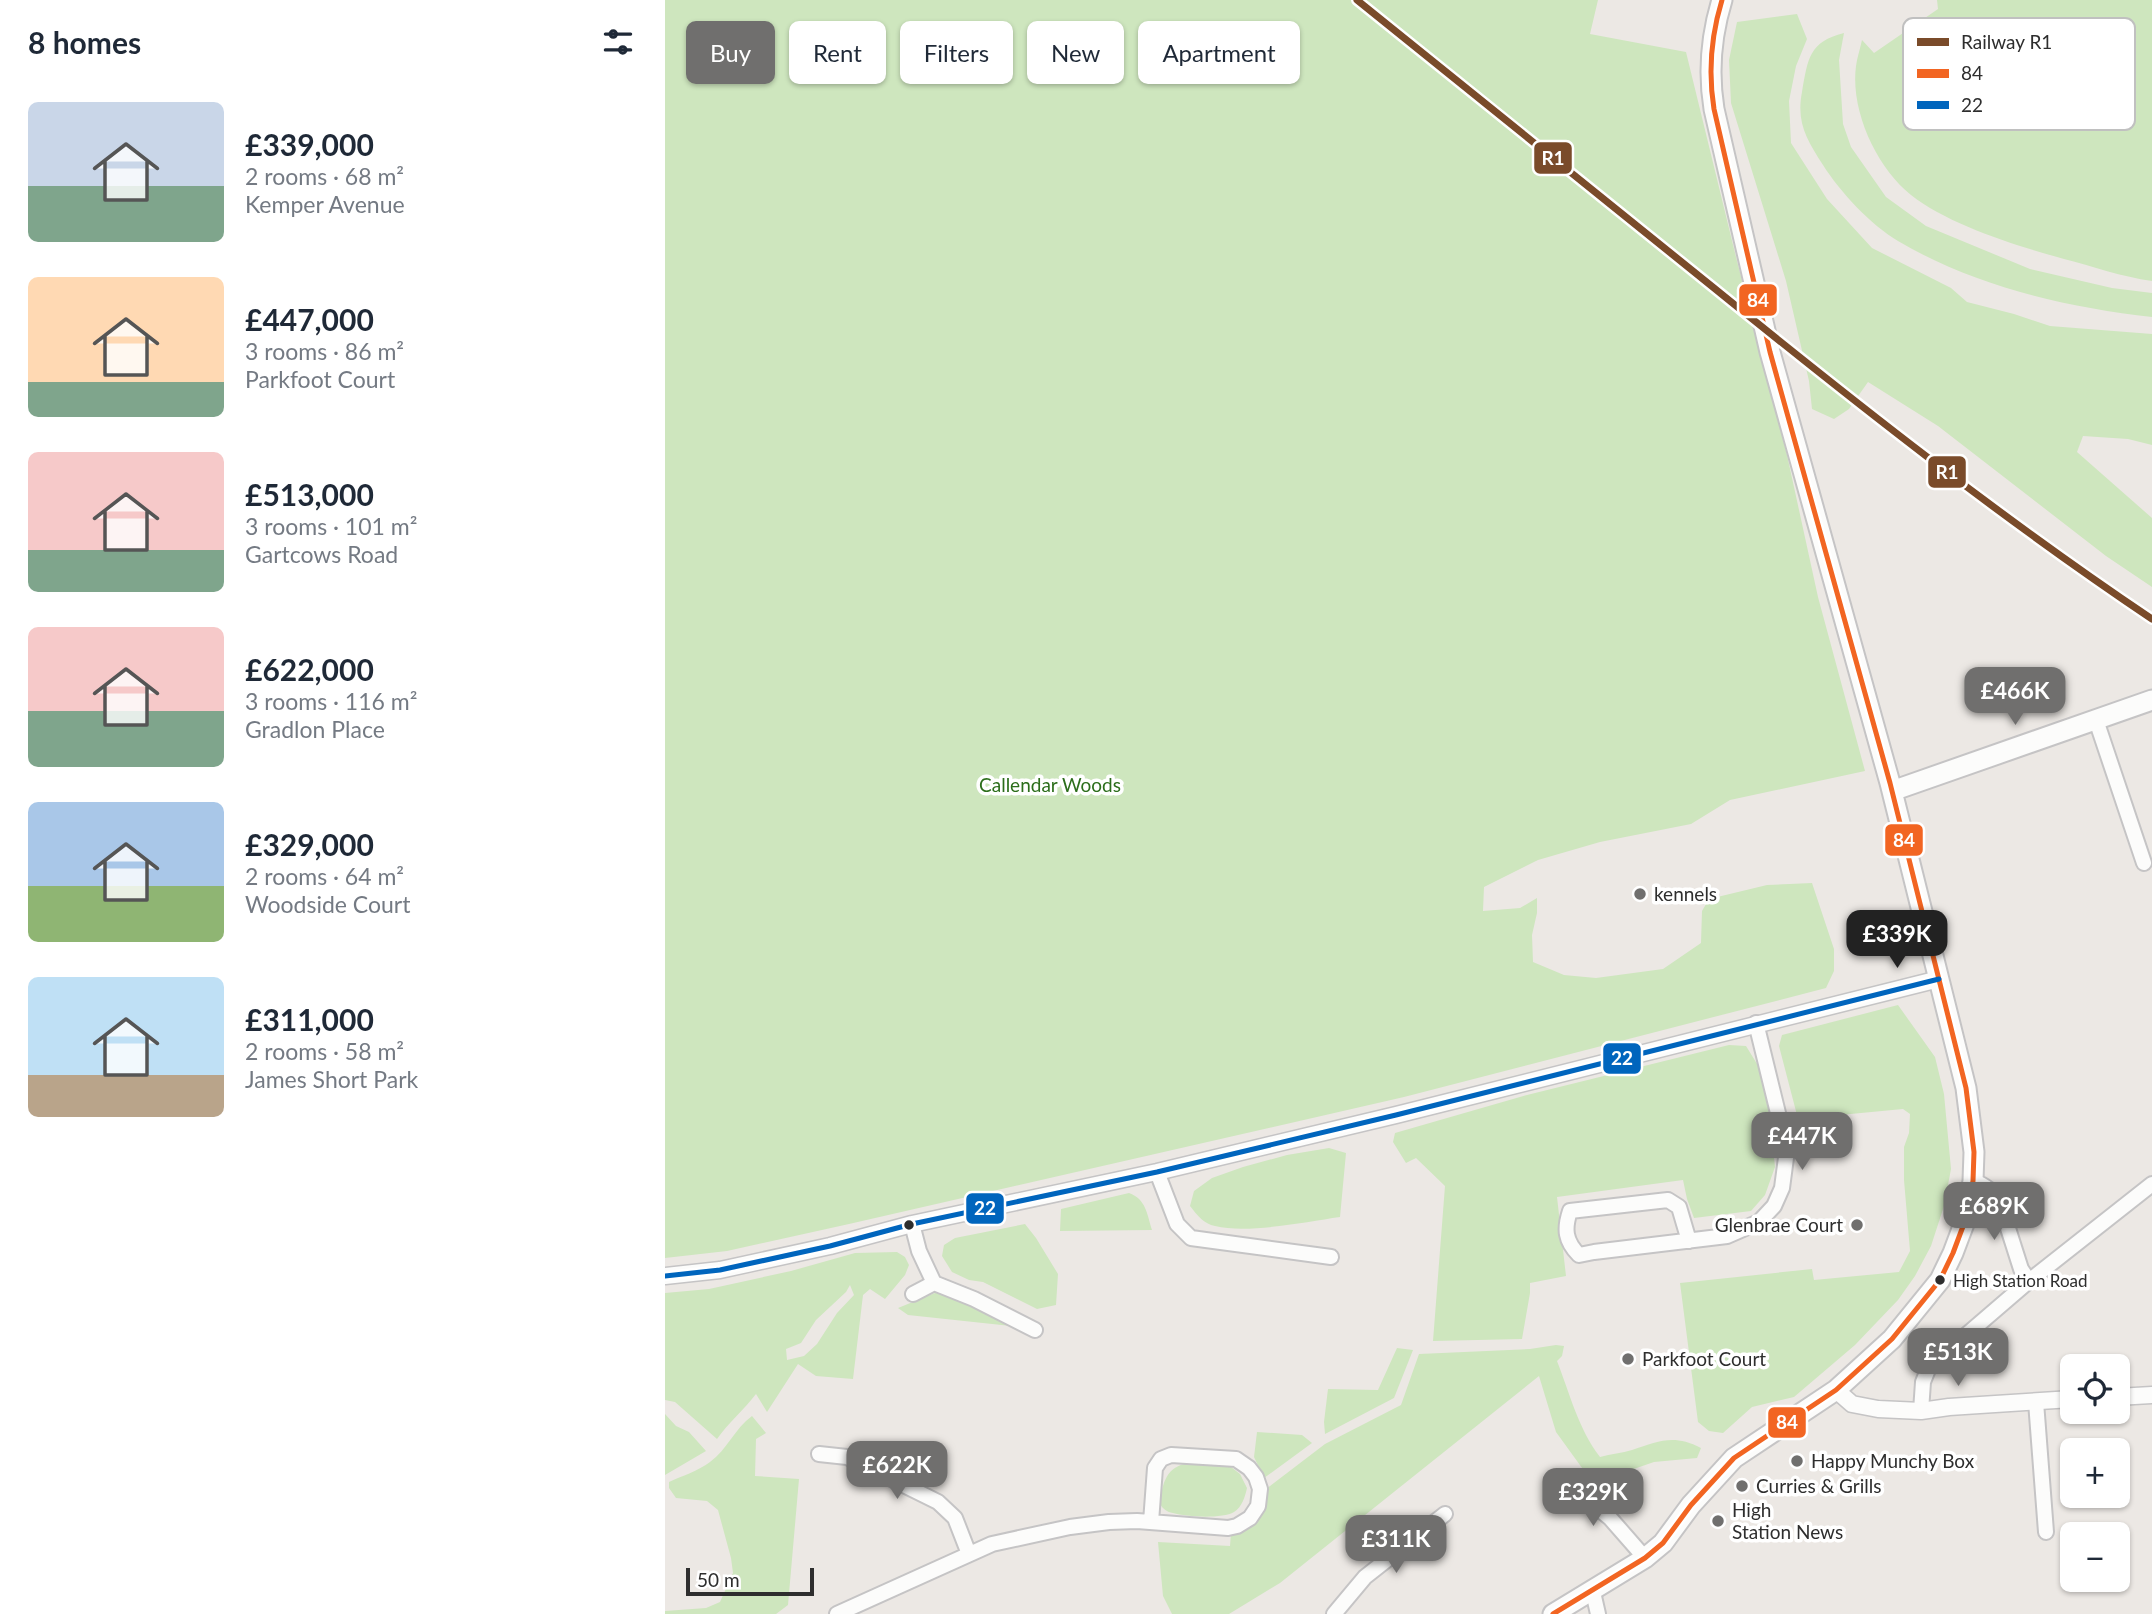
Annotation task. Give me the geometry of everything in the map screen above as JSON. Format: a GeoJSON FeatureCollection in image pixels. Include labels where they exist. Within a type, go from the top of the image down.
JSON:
{"type":"FeatureCollection","features":[{"type":"Feature","properties":{"kind":"main road"},"geometry":{"type":"LineString","coordinates":[[1553,1614],[1645,1558],[1663,1543],[1691,1505],[1734,1458],[1836,1391],[1892,1339],[1940,1280],[1954,1253],[1965,1221],[1973,1181],[1974,1152],[1966,1088],[1892,791],[1770,352],[1711,88],[1713,38],[1722,0]]}},
{"type":"Feature","properties":{"kind":"main road"},"geometry":{"type":"LineString","coordinates":[[1892,791],[2152,701]]}},
{"type":"Feature","properties":{"kind":"street"},"geometry":{"type":"LineString","coordinates":[[2096,720],[2144,863]]}},
{"type":"Feature","properties":{"kind":"street"},"geometry":{"type":"LineString","coordinates":[[665,1276],[720,1270],[830,1246],[912,1224],[1157,1172],[1939,979]]}},
{"type":"Feature","properties":{"kind":"street"},"geometry":{"type":"LineString","coordinates":[[1689,1241],[1679,1207],[1668,1200],[1570,1211],[1565,1226],[1569,1244],[1579,1255],[1689,1241],[1727,1236],[1759,1222],[1774,1206],[1782,1188],[1787,1150],[1756,1023]]}},
{"type":"Feature","properties":{"kind":"street"},"geometry":{"type":"LineString","coordinates":[[1157,1172],[1177,1224],[1191,1238],[1331,1256]]}},
{"type":"Feature","properties":{"kind":"street"},"geometry":{"type":"LineString","coordinates":[[1973,1181],[1981,1183],[2000,1203],[2021,1269],[2029,1281]]}},
{"type":"Feature","properties":{"kind":"street"},"geometry":{"type":"LineString","coordinates":[[1921,1411],[1923,1382],[1929,1367],[2029,1281],[2152,1184]]}},
{"type":"Feature","properties":{"kind":"street"},"geometry":{"type":"LineString","coordinates":[[912,1224],[919,1251],[934,1283],[974,1299],[1035,1330]]}},
{"type":"Feature","properties":{"kind":"street"},"geometry":{"type":"LineString","coordinates":[[913,1294],[934,1283]]}},
{"type":"Feature","properties":{"kind":"street"},"geometry":{"type":"LineString","coordinates":[[1836,1391],[1852,1404],[1878,1409],[1921,1411],[2060,1400]]}},
{"type":"Feature","properties":{"kind":"street"},"geometry":{"type":"LineString","coordinates":[[2130,1396],[2152,1395]]}},
{"type":"Feature","properties":{"kind":"street"},"geometry":{"type":"LineString","coordinates":[[2036,1402],[2046,1532]]}},
{"type":"Feature","properties":{"kind":"street"},"geometry":{"type":"LineString","coordinates":[[819,1454],[847,1457],[938,1502],[955,1518],[969,1555]]}},
{"type":"Feature","properties":{"kind":"street"},"geometry":{"type":"LineString","coordinates":[[837,1614],[992,1544],[1070,1527],[1109,1522],[1151,1522],[1228,1528],[1237,1526],[1250,1518],[1258,1506],[1260,1489],[1249,1468],[1236,1460],[1171,1455],[1161,1459],[1155,1468],[1151,1522]]}},
{"type":"Feature","properties":{"kind":"street"},"geometry":{"type":"LineString","coordinates":[[1553,1482],[1588,1500],[1610,1518],[1645,1558]]}},
{"type":"Feature","properties":{"kind":"street"},"geometry":{"type":"LineString","coordinates":[[1334,1614],[1365,1577],[1445,1514]]}},
{"type":"Feature","properties":{"kind":"street"},"geometry":{"type":"LineString","coordinates":[[1593,1592],[1598,1614]]}},
{"type":"Feature","properties":{"kind":"green space","name":"Callendar Woods"},"geometry":{"type":"Polygon","coordinates":[[[665,0],[1598,0],[1590,34],[1686,52],[1787,455],[1818,597],[1865,771],[1730,800],[1691,824],[1600,842],[1538,860],[1484,887],[1483,911],[1520,908],[1537,898],[1532,935],[1533,962],[1564,975],[1596,978],[1663,969],[1701,943],[1702,911],[1709,899],[1767,885],[1812,883],[1834,949],[1834,971],[1826,988],[1404,1097],[727,1251],[665,1258],[665,0]]]}},
{"type":"Feature","properties":{"kind":"green space"},"geometry":{"type":"Polygon","coordinates":[[[1937,0],[2152,0],[2152,281],[2118,274],[2005,241],[1964,225],[1927,206],[1899,184],[1877,154],[1862,119],[1855,83],[1862,40],[1874,53],[1903,33],[1903,130],[2135,130],[2135,18],[1925,18],[1938,9],[1937,0]]]}},
{"type":"Feature","properties":{"kind":"green space"},"geometry":{"type":"Polygon","coordinates":[[[1797,14],[1807,39],[1796,66],[1789,101],[1791,143],[1827,199],[1872,248],[1951,288],[1967,302],[2050,326],[2152,334],[2152,445],[2128,439],[2083,436],[2077,452],[2152,518],[2152,587],[2106,556],[1938,426],[1868,382],[1849,409],[1834,419],[1812,409],[1809,381],[1786,281],[1731,103],[1729,60],[1737,22],[1797,14]]]}},
{"type":"Feature","properties":{"kind":"green space"},"geometry":{"type":"Polygon","coordinates":[[[1844,33],[1839,60],[1843,124],[1851,147],[1886,197],[1926,226],[2030,269],[2112,288],[2152,293],[2152,317],[2053,300],[1989,282],[1927,257],[1898,241],[1867,217],[1847,197],[1823,165],[1804,131],[1802,122],[1804,80],[1812,53],[1824,41],[1844,33]]]}},
{"type":"Feature","properties":{"kind":"green space"},"geometry":{"type":"Polygon","coordinates":[[[1898,1005],[1935,1057],[1944,1094],[1951,1169],[1944,1206],[1931,1246],[1898,1300],[1855,1345],[1794,1397],[1752,1407],[1723,1433],[1709,1431],[1698,1422],[1680,1283],[1812,1269],[1814,1280],[1899,1272],[1910,1251],[1904,1147],[1909,1133],[1910,1114],[1903,1109],[1798,1119],[1779,1046],[1782,1035],[1898,1005]]]}},
{"type":"Feature","properties":{"kind":"green space"},"geometry":{"type":"Polygon","coordinates":[[[1729,1045],[1746,1046],[1759,1067],[1768,1103],[1775,1167],[1765,1195],[1751,1211],[1694,1218],[1683,1180],[1557,1197],[1566,1276],[1530,1283],[1522,1339],[1433,1341],[1445,1186],[1416,1158],[1406,1163],[1393,1142],[1395,1133],[1527,1095],[1729,1045]]]}},
{"type":"Feature","properties":{"kind":"green space"},"geometry":{"type":"Polygon","coordinates":[[[1329,1148],[1346,1153],[1340,1217],[1277,1226],[1228,1228],[1207,1223],[1190,1206],[1194,1191],[1212,1178],[1287,1155],[1329,1148]]]}},
{"type":"Feature","properties":{"kind":"green space"},"geometry":{"type":"Polygon","coordinates":[[[1129,1193],[1142,1203],[1152,1230],[1060,1231],[1061,1209],[1129,1193]]]}},
{"type":"Feature","properties":{"kind":"green space"},"geometry":{"type":"Polygon","coordinates":[[[1025,1224],[1058,1274],[1056,1305],[1037,1309],[983,1282],[969,1280],[952,1272],[942,1256],[944,1245],[955,1238],[1025,1224]]]}},
{"type":"Feature","properties":{"kind":"green space"},"geometry":{"type":"Polygon","coordinates":[[[897,1252],[905,1257],[909,1265],[905,1275],[885,1299],[870,1289],[863,1295],[853,1379],[816,1376],[798,1364],[767,1412],[756,1394],[717,1439],[675,1402],[665,1400],[665,1293],[709,1289],[791,1271],[855,1253],[897,1252]],[[850,1285],[816,1320],[801,1343],[786,1349],[787,1360],[804,1356],[817,1344],[837,1313],[854,1295],[850,1285]]]}},
{"type":"Feature","properties":{"kind":"green space"},"geometry":{"type":"Polygon","coordinates":[[[940,1291],[1011,1326],[908,1315],[898,1308],[940,1291]]]}},
{"type":"Feature","properties":{"kind":"green space"},"geometry":{"type":"Polygon","coordinates":[[[1564,1346],[1562,1356],[1557,1361],[1580,1423],[1600,1457],[1674,1440],[1701,1448],[1697,1458],[1654,1462],[1628,1471],[1598,1490],[1556,1432],[1539,1376],[1280,1583],[1229,1614],[1172,1614],[1163,1596],[1158,1542],[1230,1546],[1231,1533],[1266,1489],[1325,1444],[1401,1405],[1419,1354],[1530,1349],[1564,1346]]]}},
{"type":"Feature","properties":{"kind":"green space"},"geometry":{"type":"Polygon","coordinates":[[[1397,1348],[1413,1350],[1394,1398],[1325,1434],[1328,1389],[1378,1390],[1397,1348]]]}},
{"type":"Feature","properties":{"kind":"green space"},"geometry":{"type":"Polygon","coordinates":[[[665,1414],[676,1426],[689,1432],[706,1451],[665,1475],[665,1414]]]}},
{"type":"Feature","properties":{"kind":"green space"},"geometry":{"type":"Polygon","coordinates":[[[752,1416],[766,1433],[756,1439],[755,1476],[799,1479],[788,1605],[776,1614],[665,1614],[665,1611],[706,1608],[720,1602],[733,1573],[718,1510],[707,1501],[676,1498],[669,1488],[669,1482],[710,1462],[752,1416]]]}},
{"type":"Feature","properties":{"kind":"green space"},"geometry":{"type":"Polygon","coordinates":[[[1257,1432],[1302,1435],[1312,1443],[1264,1478],[1254,1457],[1257,1432]]]}},
{"type":"Feature","properties":{"kind":"green space"},"geometry":{"type":"Polygon","coordinates":[[[1184,1464],[1231,1467],[1240,1474],[1247,1488],[1239,1507],[1229,1514],[1213,1516],[1187,1516],[1165,1510],[1160,1504],[1166,1479],[1173,1470],[1184,1464]]]}},
{"type":"Feature","properties":{"kind":"rail line","name":"R1"},"geometry":{"type":"LineString","coordinates":[[1357,0],[1875,417],[2040,541],[2152,619]]}},
{"type":"Feature","properties":{"kind":"transit line","name":"84"},"geometry":{"type":"LineString","coordinates":[[1553,1614],[1645,1558],[1663,1543],[1691,1505],[1734,1458],[1836,1390],[1892,1339],[1940,1280],[1965,1221],[1973,1181],[1974,1152],[1966,1088],[1890,783],[1770,352],[1714,109],[1712,54],[1722,0]]}},
{"type":"Feature","properties":{"kind":"transit line","name":"22"},"geometry":{"type":"LineString","coordinates":[[665,1276],[720,1270],[830,1246],[912,1224],[1157,1172],[1939,979]]}},
{"type":"Feature","properties":{"kind":"place","name":"kennels"},"geometry":{"type":"Point","coordinates":[1640,894]}},
{"type":"Feature","properties":{"kind":"place","name":"Glenbrae Court"},"geometry":{"type":"Point","coordinates":[1857,1225]}},
{"type":"Feature","properties":{"kind":"place","name":"High Station Road"},"geometry":{"type":"Point","coordinates":[1940,1280]}},
{"type":"Feature","properties":{"kind":"place","name":"Parkfoot Court"},"geometry":{"type":"Point","coordinates":[1628,1359]}},
{"type":"Feature","properties":{"kind":"place","name":"Happy Munchy Box"},"geometry":{"type":"Point","coordinates":[1797,1461]}},
{"type":"Feature","properties":{"kind":"place","name":"Curries & Grills"},"geometry":{"type":"Point","coordinates":[1742,1486]}},
{"type":"Feature","properties":{"kind":"place","name":"High Station News"},"geometry":{"type":"Point","coordinates":[1718,1521]}}]}
